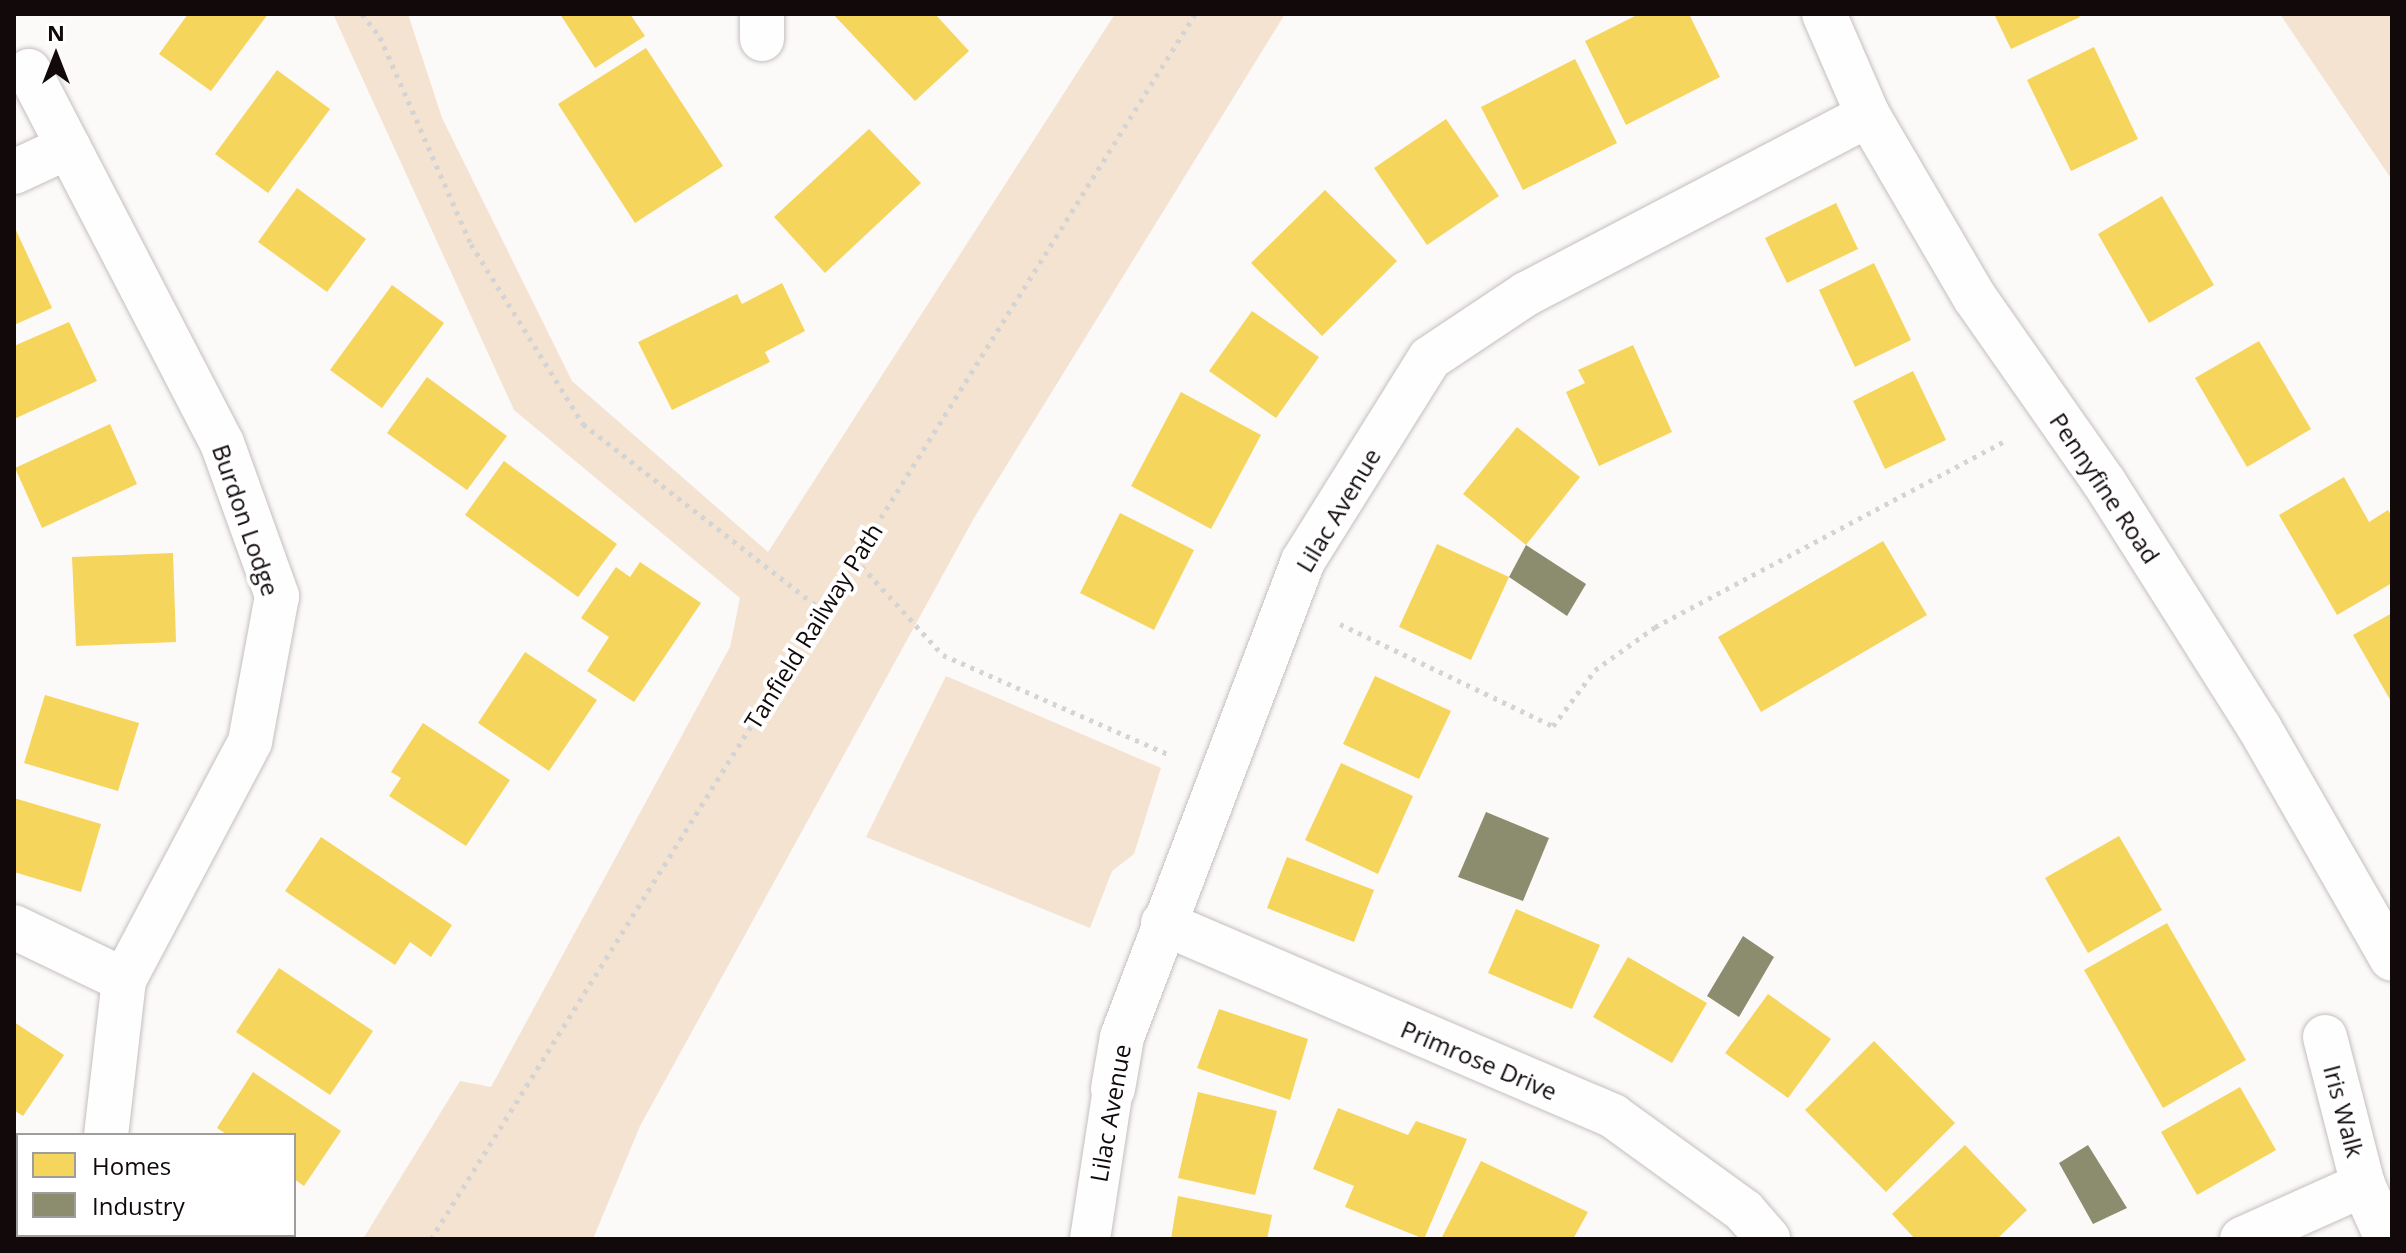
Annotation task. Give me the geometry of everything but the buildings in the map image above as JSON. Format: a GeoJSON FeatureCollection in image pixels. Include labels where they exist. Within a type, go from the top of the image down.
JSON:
{"type":"FeatureCollection","features":[{"type":"Feature","properties":{"kind":"street","name":"Pennyfine Road"},"geometry":{"type":"LineString","coordinates":[[1824,14],[1868,115],[1975,298],[2056,413],[2259,727],[2392,959]]}},
{"type":"Feature","properties":{"kind":"street","name":"Burdon Lodge"},"geometry":{"type":"LineString","coordinates":[[29,71],[222,443],[277,596],[250,742],[124,980],[106,1133]]}},
{"type":"Feature","properties":{"kind":"street","name":"Lilac Avenue"},"geometry":{"type":"LineString","coordinates":[[1090,1239],[1122,1037],[1218,776],[1303,561],[1430,358],[1526,294],[1868,115]]}},
{"type":"Feature","properties":{"kind":"street"},"geometry":{"type":"LineString","coordinates":[[14,172],[68,147]]}},
{"type":"Feature","properties":{"kind":"street","name":"Primrose Drive"},"geometry":{"type":"LineString","coordinates":[[1163,923],[1613,1116],[1744,1211],[1768,1239]]}},
{"type":"Feature","properties":{"kind":"street"},"geometry":{"type":"LineString","coordinates":[[14,927],[124,980]]}},
{"type":"Feature","properties":{"kind":"street","name":"Iris Walk"},"geometry":{"type":"LineString","coordinates":[[2325,1037],[2363,1185],[2387,1239]]}},
{"type":"Feature","properties":{"kind":"street","name":"Iris Walk"},"geometry":{"type":"LineString","coordinates":[[2242,1239],[2363,1185]]}},
{"type":"Feature","properties":{"kind":"path"},"geometry":{"type":"LineString","coordinates":[[362,14],[380,37],[471,244],[583,424],[823,611]]}},
{"type":"Feature","properties":{"kind":"path","name":"Tanfield Railway Path"},"geometry":{"type":"LineString","coordinates":[[431,1239],[1195,14]]}},
{"type":"Feature","properties":{"kind":"path"},"geometry":{"type":"LineString","coordinates":[[1288,600],[1553,726],[1595,670],[1655,627],[2056,413]]}},
{"type":"Feature","properties":{"kind":"path"},"geometry":{"type":"LineString","coordinates":[[855,559],[943,655],[1218,776]]}},
{"type":"Feature","properties":{"kind":"shaded area"},"geometry":{"type":"Polygon","coordinates":[[[333,14],[408,14],[442,118],[572,381],[768,552],[1115,14],[1285,14],[974,518],[640,1126],[593,1239],[363,1239],[460,1081],[491,1087],[730,647],[740,598],[514,410],[333,14]]]}},
{"type":"Feature","properties":{"kind":"shaded area"},"geometry":{"type":"Polygon","coordinates":[[[2280,14],[2392,14],[2392,180],[2280,14]]]}},
{"type":"Feature","properties":{"kind":"shaded area"},"geometry":{"type":"Polygon","coordinates":[[[946,676],[1161,768],[1134,854],[1112,871],[1090,928],[866,837],[946,676]]]}}]}
